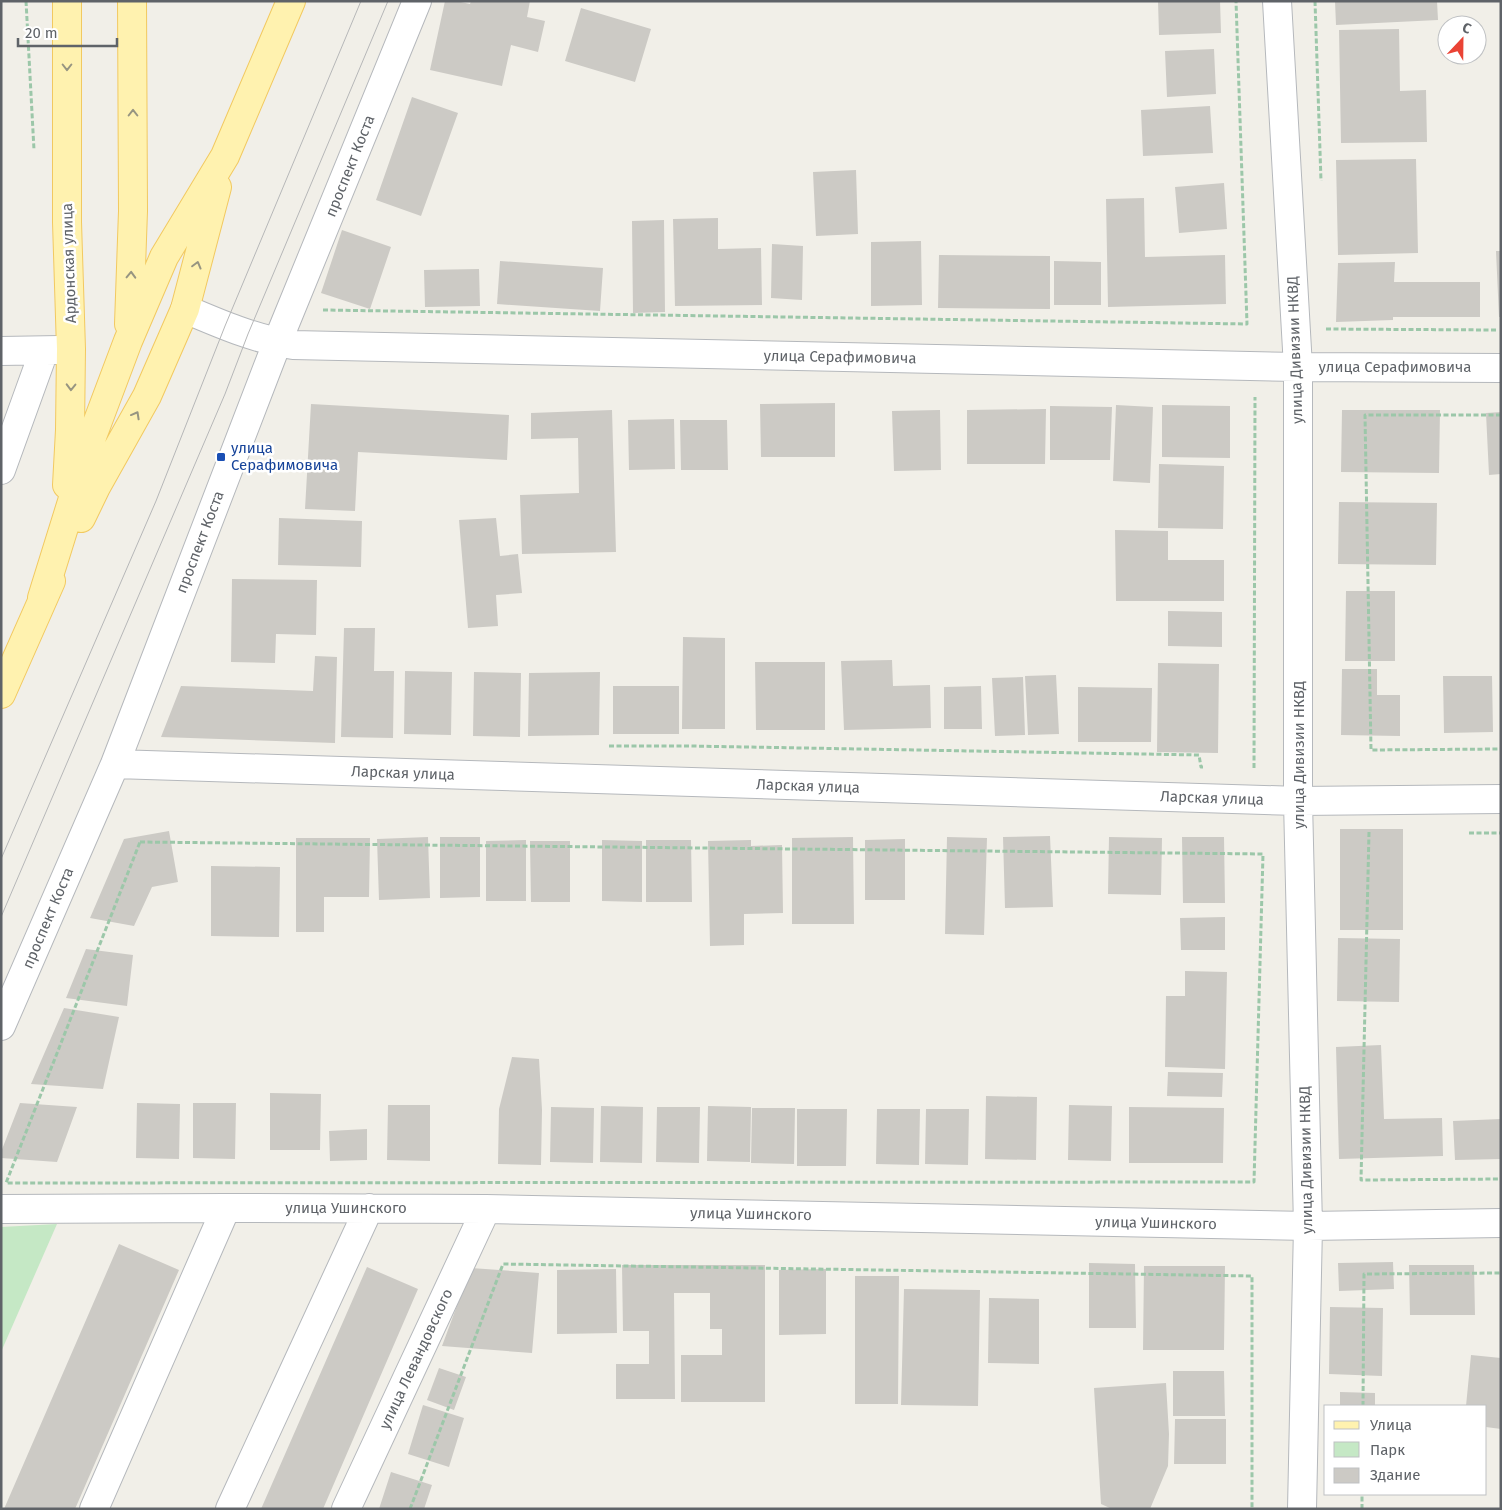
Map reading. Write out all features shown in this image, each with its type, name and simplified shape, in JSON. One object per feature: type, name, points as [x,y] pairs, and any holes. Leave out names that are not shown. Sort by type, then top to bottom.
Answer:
[{"type":"main road","name":"Ардонская улица","points":[[65,524],[70,430],[71,349],[67,222],[66,1]]},
{"type":"main road","points":[[96,487],[128,342],[133,211],[132,1]]},
{"type":"main road","points":[[42,598],[94,434],[128,342],[164,257],[225,156],[291,1]]},
{"type":"main road","points":[[1,694],[42,598],[96,487],[147,396],[185,309],[225,156]]},
{"type":"street","name":"проспект Коста","points":[[1,1026],[114,764],[277,343],[417,1]]},
{"type":"street","name":"улица Дивизии НКВД","points":[[1278,1],[1298,367],[1298,801],[1308,1226],[1302,1509]]},
{"type":"street","name":"улица Серафимовича","points":[[185,309],[225,326],[277,343],[293,345],[1298,367],[1501,368]]},
{"type":"street","points":[[1,351],[71,349]]},
{"type":"street","points":[[1,470],[44,351]]},
{"type":"street","name":"Ларская улица","points":[[114,764],[1298,801],[1501,799]]},
{"type":"street","points":[[94,1509],[226,1208]]},
{"type":"street","points":[[230,1509],[369,1208]]},
{"type":"street","name":"улица Ушинского","points":[[1,1209],[486,1209],[1308,1226],[1501,1223]]},
{"type":"street","name":"улица Левандовского","points":[[346,1509],[486,1209]]},
{"type":"path","points":[[26,1],[34,159]]},
{"type":"path","points":[[315,310],[1247,324],[1236,1]]},
{"type":"path","points":[[1315,1],[1321,190]]},
{"type":"path","points":[[1326,329],[1497,330]]},
{"type":"path","points":[[1245,768],[1254,768],[1255,396]]},
{"type":"path","points":[[1501,415],[1365,415],[1371,750],[1501,749]]},
{"type":"path","points":[[602,746],[1198,754],[1201,767],[1210,767]]},
{"type":"path","points":[[1378,831],[1369,831],[1361,1180],[1501,1179]]},
{"type":"path","points":[[1463,833],[1501,833]]},
{"type":"path","points":[[140,842],[1263,854],[1254,1182],[6,1184],[140,842]]},
{"type":"path","points":[[410,1509],[503,1264],[1252,1276],[1252,1509]]},
{"type":"path","points":[[1363,1405],[1364,1274],[1501,1273]]},
{"type":"path","points":[[1362,1495],[1362,1509]]},
{"type":"green space","points":[[57,1224],[1,1352],[1,1227]]},
{"type":"building","points":[[445,1],[470,4],[471,1],[530,1],[527,17],[545,21],[538,52],[511,45],[502,86],[430,70]]},
{"type":"building","points":[[1158,1],[1220,1],[1221,33],[1159,35]]},
{"type":"building","points":[[1335,1],[1437,1],[1437,20],[1336,25]]},
{"type":"building","points":[[581,8],[651,29],[635,82],[565,61]]},
{"type":"building","points":[[1399,29],[1400,91],[1426,90],[1427,142],[1341,143],[1339,30]]},
{"type":"building","points":[[1214,49],[1216,94],[1167,97],[1165,51]]},
{"type":"building","points":[[412,97],[458,113],[421,216],[376,200]]},
{"type":"building","points":[[1210,106],[1213,153],[1143,156],[1141,110]]},
{"type":"building","points":[[1416,159],[1418,253],[1338,255],[1336,160]]},
{"type":"building","points":[[856,170],[858,234],[816,236],[813,172]]},
{"type":"building","points":[[1224,183],[1227,229],[1179,233],[1175,187]]},
{"type":"building","points":[[1144,198],[1145,257],[1225,255],[1226,304],[1108,307],[1106,199]]},
{"type":"building","points":[[718,218],[718,249],[761,248],[762,305],[675,306],[673,219]]},
{"type":"building","points":[[664,220],[665,312],[633,313],[632,221]]},
{"type":"building","points":[[342,230],[391,247],[370,309],[321,293]]},
{"type":"building","points":[[921,241],[922,305],[871,306],[871,242]]},
{"type":"building","points":[[772,244],[803,246],[802,300],[771,298]]},
{"type":"building","points":[[1496,251],[1501,251],[1501,317],[1499,317]]},
{"type":"building","points":[[939,255],[1050,256],[1050,309],[938,308]]},
{"type":"building","points":[[500,261],[603,268],[600,311],[497,304]]},
{"type":"building","points":[[1054,261],[1101,262],[1101,305],[1054,305]]},
{"type":"building","points":[[1395,262],[1394,282],[1480,282],[1480,317],[1393,317],[1393,320],[1336,322],[1338,263]]},
{"type":"building","points":[[479,269],[480,306],[425,307],[424,270]]},
{"type":"building","points":[[835,403],[835,457],[761,457],[760,404]]},
{"type":"building","points":[[311,404],[509,415],[507,460],[358,452],[355,511],[305,509]]},
{"type":"building","points":[[1116,405],[1153,407],[1150,483],[1113,481]]},
{"type":"building","points":[[1162,405],[1230,406],[1230,458],[1162,457]]},
{"type":"building","points":[[1050,406],[1112,407],[1110,460],[1050,460]]},
{"type":"building","points":[[1046,409],[1045,464],[967,464],[967,410]]},
{"type":"building","points":[[612,410],[616,552],[522,554],[520,495],[579,493],[578,438],[531,439],[531,413]]},
{"type":"building","points":[[940,410],[941,470],[894,471],[892,411]]},
{"type":"building","points":[[1342,410],[1440,410],[1439,473],[1341,472]]},
{"type":"building","points":[[1501,412],[1501,474],[1489,475],[1486,413]]},
{"type":"building","points":[[674,419],[675,469],[629,470],[628,420]]},
{"type":"building","points":[[680,420],[727,420],[728,470],[681,470]]},
{"type":"building","points":[[1159,464],[1224,466],[1223,529],[1158,528]]},
{"type":"building","points":[[1339,502],[1437,503],[1436,565],[1338,564]]},
{"type":"building","points":[[279,518],[362,521],[361,567],[278,565]]},
{"type":"building","points":[[496,518],[500,556],[518,554],[522,593],[496,595],[498,626],[468,628],[459,520]]},
{"type":"building","points":[[1115,530],[1168,531],[1168,560],[1224,560],[1224,601],[1116,601]]},
{"type":"building","points":[[232,579],[317,580],[316,635],[276,634],[275,663],[231,662]]},
{"type":"building","points":[[1346,591],[1395,591],[1395,661],[1345,661]]},
{"type":"building","points":[[1168,611],[1222,612],[1222,647],[1168,646]]},
{"type":"building","points":[[344,628],[375,628],[374,671],[394,671],[393,738],[341,737]]},
{"type":"building","points":[[683,637],[725,638],[725,729],[682,729]]},
{"type":"building","points":[[315,656],[337,657],[335,743],[161,737],[181,686],[313,691]]},
{"type":"building","points":[[892,660],[893,686],[930,685],[931,728],[844,730],[841,661]]},
{"type":"building","points":[[755,662],[825,662],[825,730],[756,730]]},
{"type":"building","points":[[1158,663],[1219,664],[1218,753],[1157,752]]},
{"type":"building","points":[[1342,669],[1377,669],[1377,695],[1400,695],[1400,736],[1341,735]]},
{"type":"building","points":[[405,671],[452,672],[451,735],[404,734]]},
{"type":"building","points":[[474,672],[521,673],[520,737],[473,736]]},
{"type":"building","points":[[600,672],[599,735],[528,736],[529,673]]},
{"type":"building","points":[[1056,675],[1059,734],[1028,735],[1025,676]]},
{"type":"building","points":[[1443,676],[1492,676],[1493,732],[1444,733]]},
{"type":"building","points":[[1023,677],[1025,735],[995,736],[992,678]]},
{"type":"building","points":[[613,686],[679,686],[679,734],[613,734]]},
{"type":"building","points":[[981,686],[982,729],[944,729],[944,687]]},
{"type":"building","points":[[1078,687],[1152,688],[1151,742],[1078,742]]},
{"type":"building","points":[[1340,829],[1403,829],[1403,930],[1340,930]]},
{"type":"building","points":[[169,831],[178,882],[152,887],[134,926],[90,918],[124,839]]},
{"type":"building","points":[[1050,836],[1053,907],[1005,908],[1003,837]]},
{"type":"building","points":[[428,837],[430,898],[379,900],[377,839]]},
{"type":"building","points":[[440,837],[480,837],[480,897],[440,898]]},
{"type":"building","points":[[853,837],[854,924],[792,924],[792,838]]},
{"type":"building","points":[[947,837],[987,838],[984,935],[945,934]]},
{"type":"building","points":[[1109,837],[1162,838],[1161,895],[1108,894]]},
{"type":"building","points":[[1182,837],[1224,837],[1225,903],[1183,903]]},
{"type":"building","points":[[296,838],[370,838],[369,897],[324,897],[324,932],[296,932]]},
{"type":"building","points":[[905,839],[905,900],[865,900],[865,840]]},
{"type":"building","points":[[526,840],[526,901],[486,901],[486,841]]},
{"type":"building","points":[[602,840],[642,841],[642,902],[602,901]]},
{"type":"building","points":[[646,840],[691,840],[692,902],[646,902]]},
{"type":"building","points":[[751,840],[751,846],[782,845],[783,913],[744,914],[744,945],[710,946],[708,841]]},
{"type":"building","points":[[530,841],[570,841],[570,902],[531,902]]},
{"type":"building","points":[[211,866],[280,867],[279,937],[211,936]]},
{"type":"building","points":[[1225,917],[1225,950],[1181,950],[1180,918]]},
{"type":"building","points":[[1338,938],[1400,939],[1399,1002],[1337,1001]]},
{"type":"building","points":[[86,949],[133,955],[127,1006],[66,998]]},
{"type":"building","points":[[1185,971],[1227,972],[1225,1069],[1165,1067],[1166,996],[1185,996]]},
{"type":"building","points":[[64,1008],[119,1017],[103,1089],[31,1084]]},
{"type":"building","points":[[1381,1045],[1384,1119],[1442,1118],[1443,1156],[1339,1159],[1336,1047]]},
{"type":"building","points":[[512,1057],[539,1059],[542,1110],[541,1165],[498,1164],[499,1109]]},
{"type":"building","points":[[1168,1072],[1223,1073],[1222,1097],[1167,1096]]},
{"type":"building","points":[[270,1093],[321,1094],[320,1150],[270,1150]]},
{"type":"building","points":[[986,1096],[1037,1097],[1036,1160],[985,1159]]},
{"type":"building","points":[[20,1103],[77,1107],[57,1162],[1,1158],[1,1152]]},
{"type":"building","points":[[137,1103],[180,1104],[179,1159],[136,1158]]},
{"type":"building","points":[[193,1103],[236,1103],[235,1159],[193,1158]]},
{"type":"building","points":[[388,1105],[430,1105],[430,1161],[387,1160]]},
{"type":"building","points":[[1069,1105],[1112,1106],[1111,1161],[1068,1160]]},
{"type":"building","points":[[601,1106],[643,1107],[642,1163],[600,1162]]},
{"type":"building","points":[[708,1106],[751,1107],[750,1162],[707,1161]]},
{"type":"building","points":[[551,1107],[594,1108],[593,1163],[550,1162]]},
{"type":"building","points":[[657,1107],[700,1107],[699,1163],[656,1162]]},
{"type":"building","points":[[1129,1107],[1224,1108],[1223,1163],[1129,1163]]},
{"type":"building","points":[[752,1108],[795,1108],[794,1164],[751,1163]]},
{"type":"building","points":[[797,1109],[847,1109],[846,1166],[797,1166]]},
{"type":"building","points":[[877,1109],[920,1109],[919,1165],[876,1164]]},
{"type":"building","points":[[926,1109],[969,1109],[968,1165],[925,1164]]},
{"type":"building","points":[[1501,1119],[1501,1159],[1455,1160],[1453,1121]]},
{"type":"building","points":[[367,1129],[367,1160],[330,1161],[329,1131]]},
{"type":"building","points":[[119,1244],[179,1270],[75,1509],[4,1509]]},
{"type":"building","points":[[1393,1262],[1394,1289],[1339,1291],[1338,1263]]},
{"type":"building","points":[[1089,1263],[1135,1264],[1136,1328],[1089,1328]]},
{"type":"building","points":[[622,1265],[765,1265],[765,1402],[681,1402],[681,1355],[722,1355],[722,1329],[710,1329],[710,1293],[674,1293],[675,1399],[616,1399],[616,1364],[649,1364],[649,1331],[623,1331]]},
{"type":"building","points":[[1409,1265],[1474,1265],[1475,1315],[1410,1315]]},
{"type":"building","points":[[1144,1266],[1225,1266],[1224,1350],[1143,1350]]},
{"type":"building","points":[[367,1267],[418,1289],[323,1509],[261,1509]]},
{"type":"building","points":[[471,1268],[539,1273],[532,1353],[442,1346]]},
{"type":"building","points":[[616,1269],[617,1333],[557,1334],[557,1270]]},
{"type":"building","points":[[826,1269],[826,1334],[779,1335],[779,1270]]},
{"type":"building","points":[[855,1276],[899,1276],[898,1404],[855,1404]]},
{"type":"building","points":[[904,1289],[980,1290],[978,1406],[901,1405]]},
{"type":"building","points":[[989,1298],[1039,1299],[1039,1364],[988,1363]]},
{"type":"building","points":[[1330,1307],[1383,1308],[1382,1376],[1329,1374]]},
{"type":"building","points":[[1471,1355],[1501,1358],[1501,1429],[1487,1427],[1487,1405],[1466,1405]]},
{"type":"building","points":[[439,1368],[466,1377],[454,1410],[427,1400]]},
{"type":"building","points":[[1173,1371],[1224,1371],[1225,1416],[1173,1416]]},
{"type":"building","points":[[1166,1383],[1169,1434],[1168,1466],[1150,1509],[1112,1509],[1101,1504],[1094,1388]]},
{"type":"building","points":[[1340,1392],[1375,1393],[1375,1405],[1340,1405]]},
{"type":"building","points":[[423,1405],[464,1418],[449,1467],[408,1454]]},
{"type":"building","points":[[1175,1419],[1226,1419],[1226,1464],[1174,1464]]},
{"type":"building","points":[[391,1472],[432,1485],[424,1509],[379,1509]]},
{"type":"tram line","points":[[1,859],[156,501],[225,326],[361,1]]},
{"type":"tram line","points":[[1,917],[225,394],[248,334],[388,1]]},
{"type":"place","name":"улица Серафимовича","points":[[221,457]]}]
